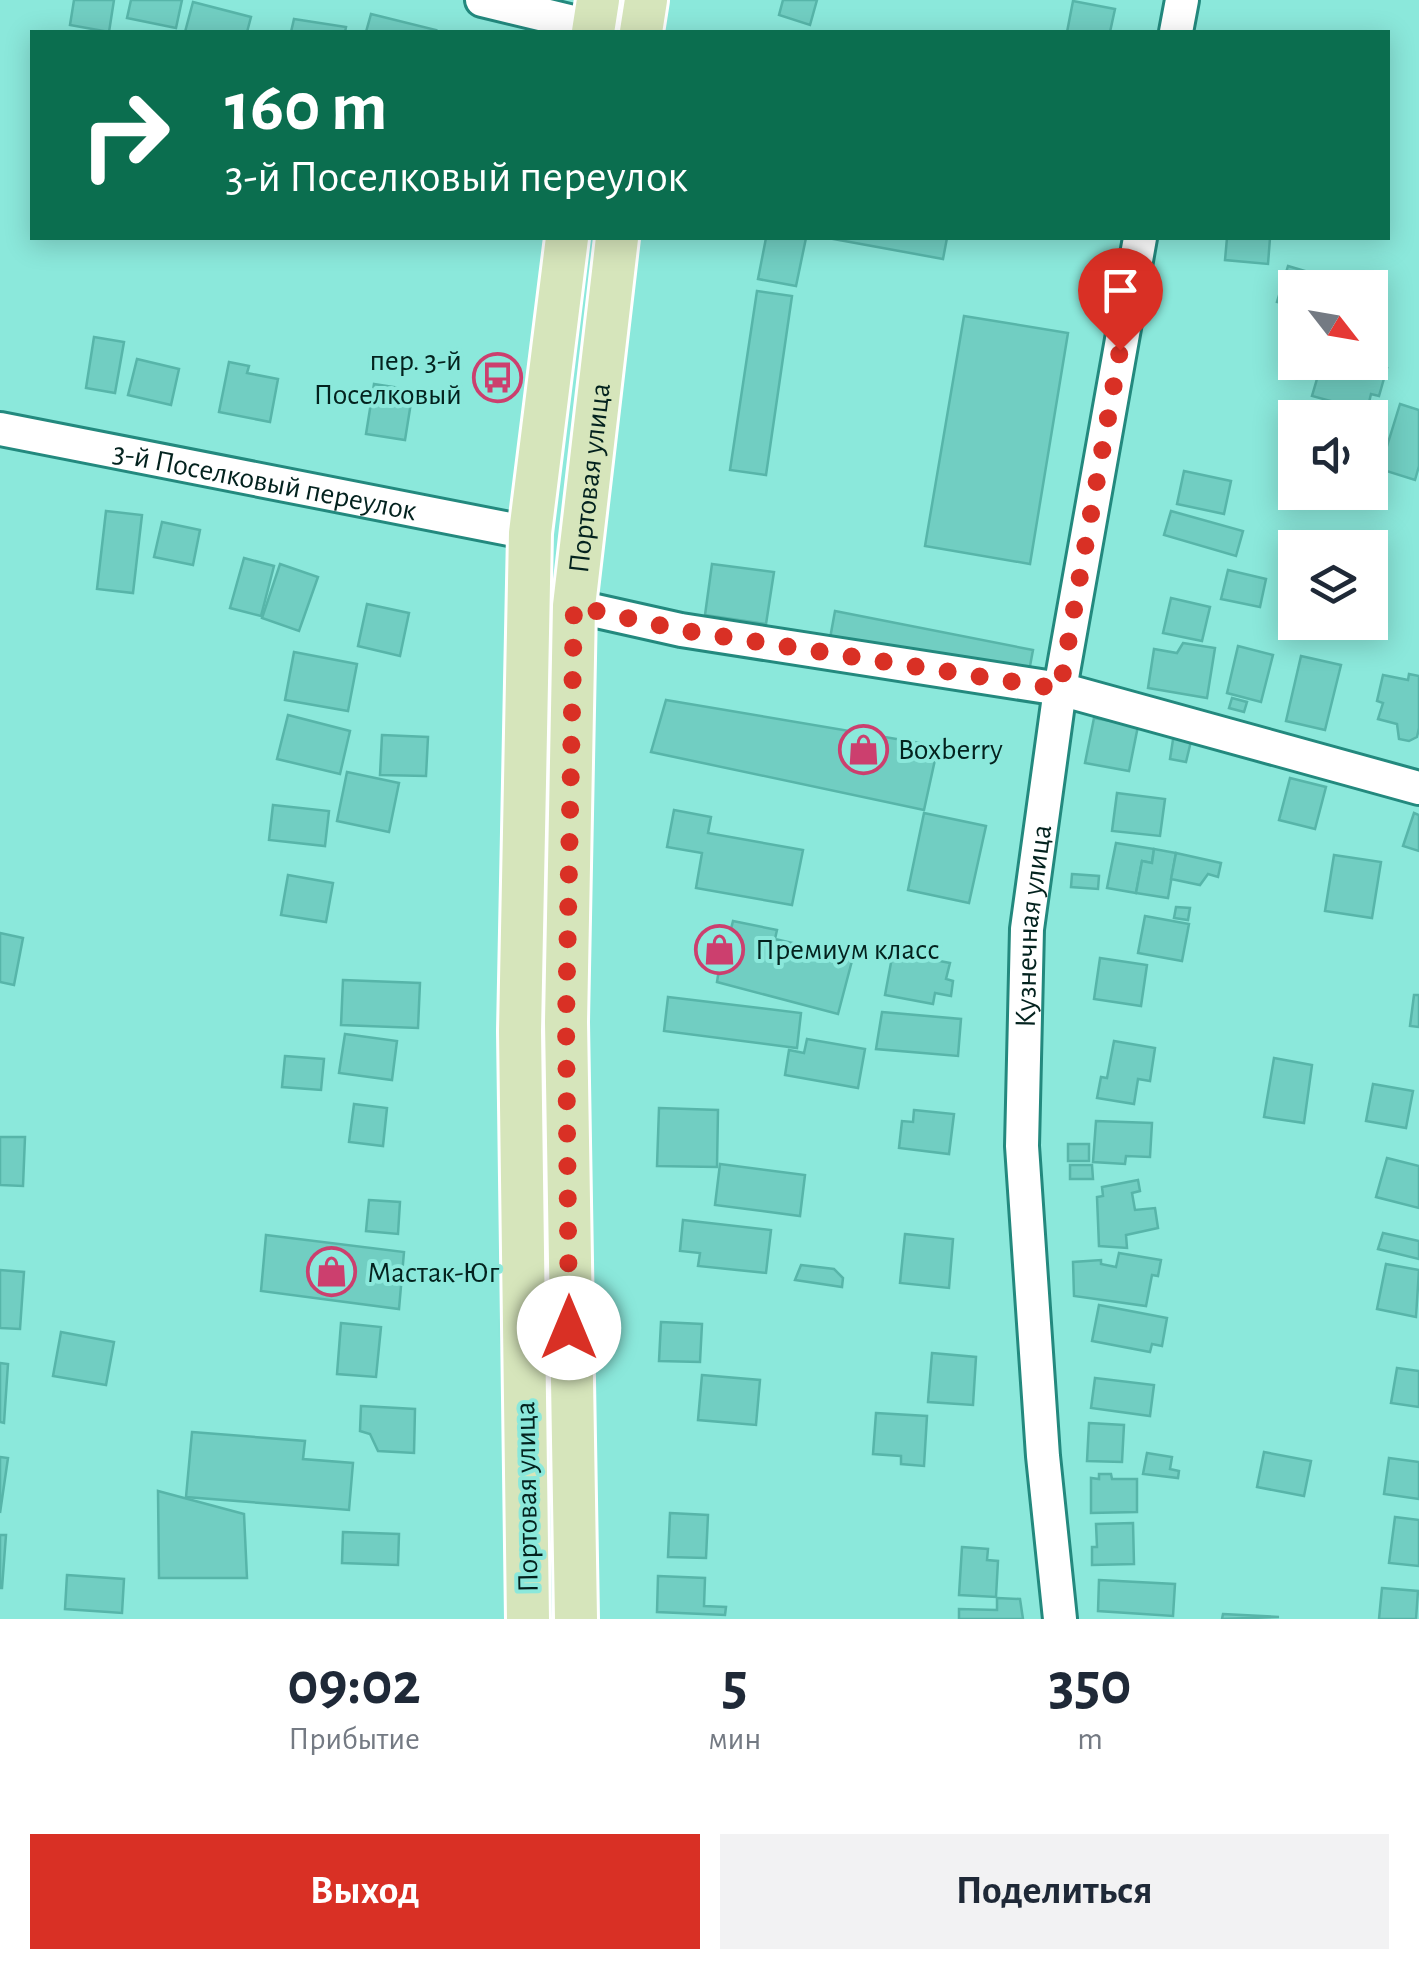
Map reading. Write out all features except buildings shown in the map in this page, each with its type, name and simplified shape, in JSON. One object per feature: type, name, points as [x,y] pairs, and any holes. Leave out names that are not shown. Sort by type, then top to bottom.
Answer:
[{"type":"main road","points":[[641,30],[646,0]]},
{"type":"main road","name":"Портовая улица","points":[[528,1619],[520,1032],[530,533],[567,240]]},
{"type":"main road","name":"Портовая улица","points":[[576,1619],[566,1041],[574,606],[617,240]]},
{"type":"street","points":[[482,0],[595,20]]},
{"type":"street","points":[[1176,30],[1182,0]]},
{"type":"street","name":"Кузнечная улица","points":[[1060,1619],[1043,1456],[1022,1146],[1027,929],[1060,689],[1140,240]]},
{"type":"street","name":"3-й Поселковый переулок","points":[[0,430],[530,533]]},
{"type":"street","points":[[574,606],[681,630],[1060,689],[1419,788]]},
{"type":"place","name":"пер. 3-й Поселковый","points":[[497,377]]},
{"type":"place","name":"Boxberry","points":[[863,749]]},
{"type":"place","name":"Премиум класс","points":[[720,949]]},
{"type":"place","name":"Мастак-Юг","points":[[332,1272]]},
{"type":"route","points":[[569,1328],[566,1022],[574,606],[681,630],[1060,689],[1120,350]]}]
